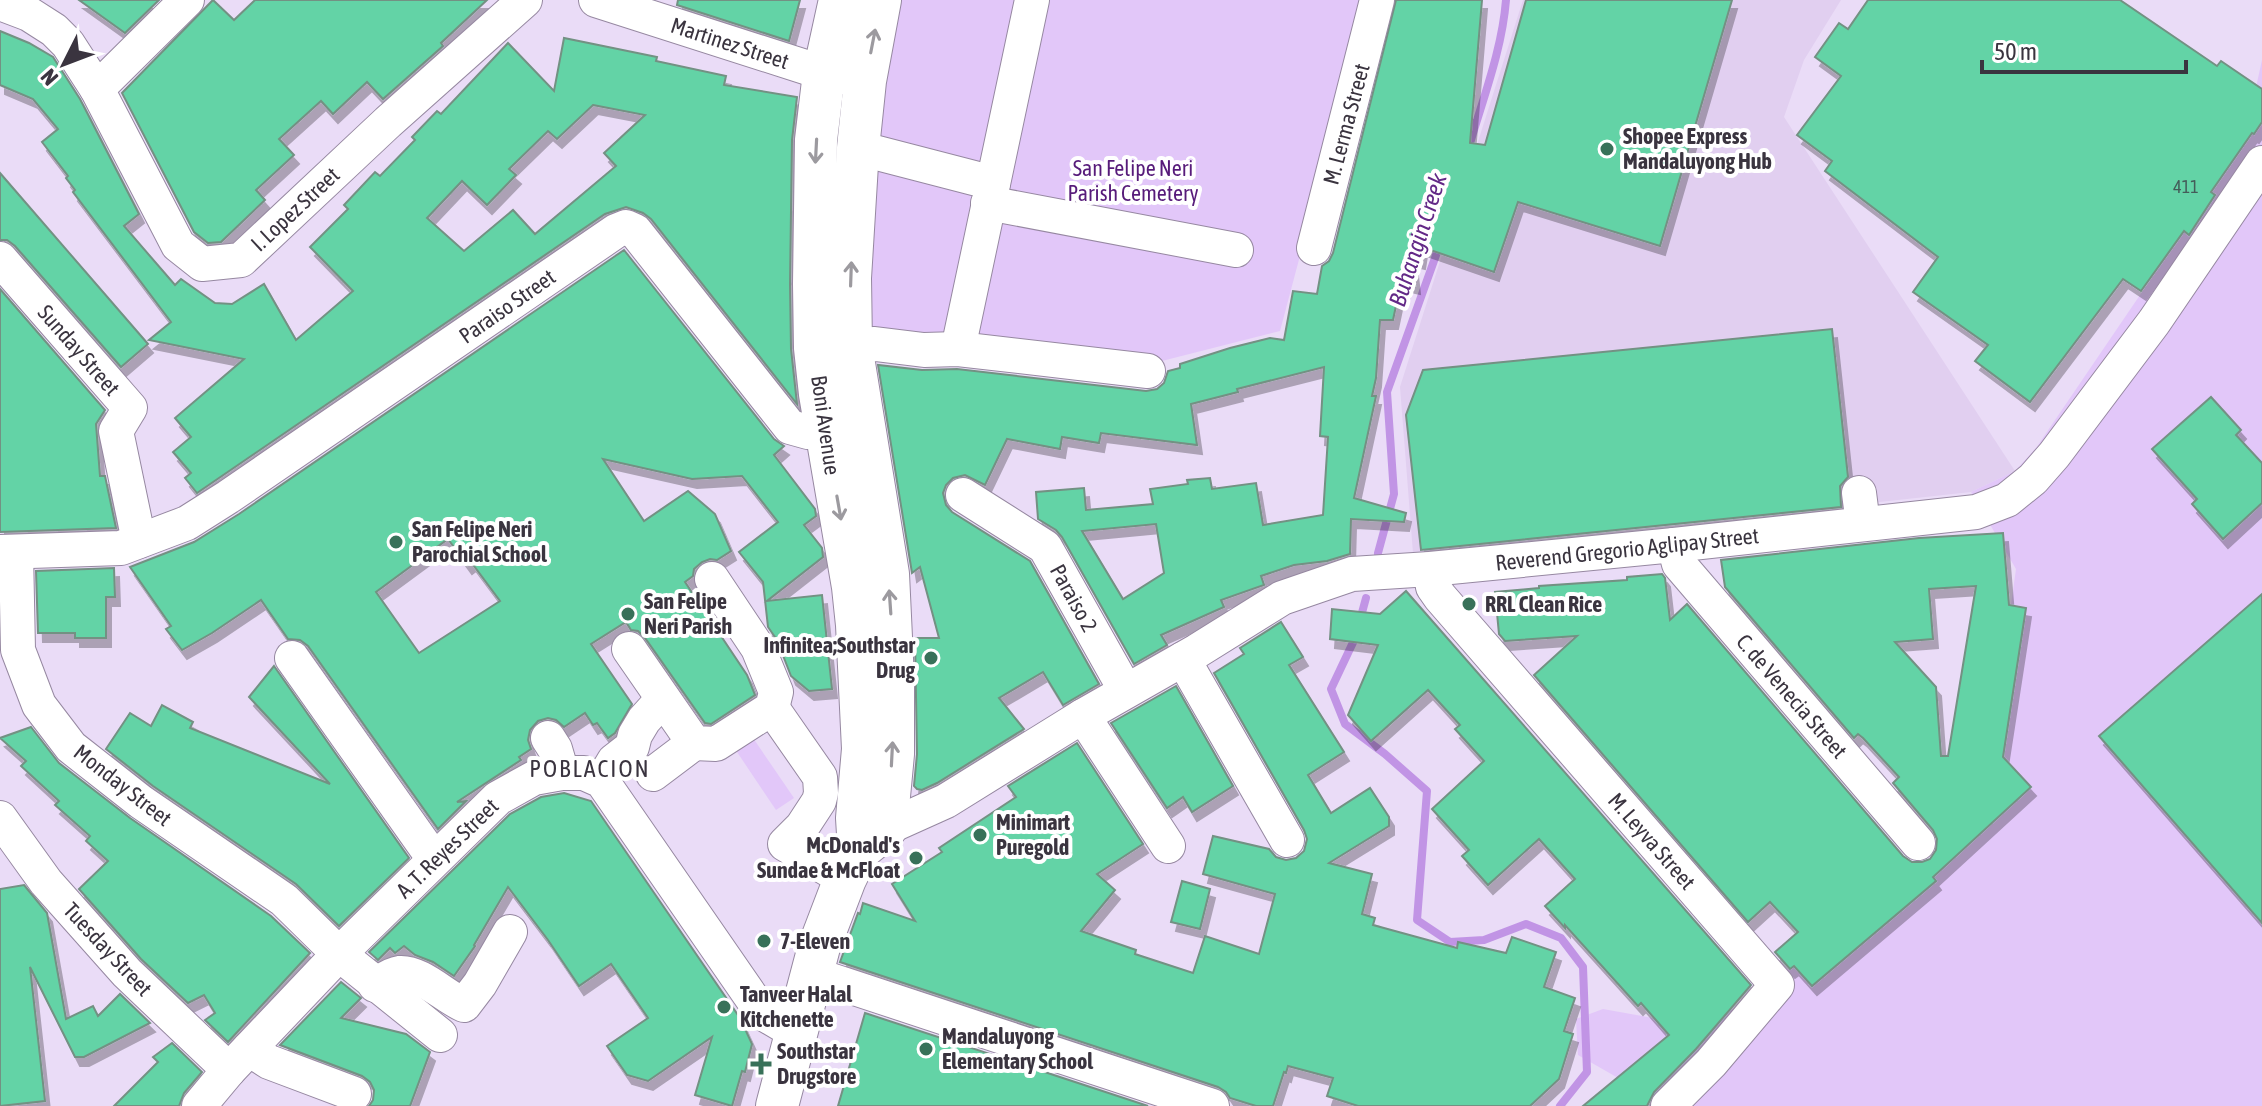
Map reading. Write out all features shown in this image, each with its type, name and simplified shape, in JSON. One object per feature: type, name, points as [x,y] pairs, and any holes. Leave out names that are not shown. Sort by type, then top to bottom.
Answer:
[{"type":"main road","name":"Boni Avenue","points":[[840,0],[824,73],[816,140],[815,348],[825,431],[856,612],[863,749],[862,844]]},
{"type":"main road","name":"Boni Avenue","points":[[862,844],[893,754],[888,574],[851,345],[850,278],[858,148],[865,81],[880,0]]},
{"type":"main road","points":[[777,1106],[819,947],[862,844]]},
{"type":"street","points":[[97,89],[187,0]]},
{"type":"street","name":"I. Lopez Street","points":[[21,6],[68,44],[97,89],[178,245],[202,264],[241,260],[388,122],[525,0]]},
{"type":"street","name":"Martinez Street","points":[[596,0],[824,73],[865,81]]},
{"type":"street","points":[[958,349],[1032,0]]},
{"type":"street","name":"M. Lerma Street","points":[[1314,248],[1377,0]]},
{"type":"street","points":[[858,148],[990,193],[1236,250]]},
{"type":"street","name":"Reverend Gregorio Aglipay Street","points":[[862,844],[946,801],[1282,598],[1352,574],[1674,545],[1861,508],[1976,512],[2007,500],[2033,479],[2054,455],[2158,315],[2262,163]]},
{"type":"street","name":"Paraiso Street","points":[[139,541],[187,523],[218,504],[626,227],[635,231],[790,427],[799,431],[825,431]]},
{"type":"street","name":"Sunday Street","points":[[0,259],[130,408],[116,431],[139,541]]},
{"type":"street","points":[[851,345],[958,349],[1148,371]]},
{"type":"street","name":"Paraiso 2","points":[[963,495],[1045,547],[1126,691]]},
{"type":"street","points":[[8,552],[121,548],[139,541]]},
{"type":"street","name":"C. de Venecia Street","points":[[1674,545],[1679,564],[1918,843]]},
{"type":"street","name":"Monday Street","points":[[8,552],[18,650],[39,705],[71,747],[141,802],[284,900],[339,954],[440,1035]]},
{"type":"street","name":"M. Leyva Street","points":[[1430,569],[1433,587],[1440,597],[1777,985],[1711,1063],[1668,1106]]},
{"type":"street","points":[[653,774],[694,743],[716,744],[772,708],[776,692],[758,648],[712,579]]},
{"type":"street","points":[[629,649],[694,743]]},
{"type":"street","points":[[292,658],[434,859]]},
{"type":"street","points":[[1183,659],[1287,840]]},
{"type":"street","points":[[663,699],[644,720],[632,747],[614,761],[602,781],[754,1001],[766,1015],[795,1032]]},
{"type":"street","points":[[772,708],[820,777],[819,801],[802,827],[785,844],[862,844]]},
{"type":"street","points":[[1083,716],[1168,846]]},
{"type":"street","points":[[548,738],[555,749],[562,773]]},
{"type":"street","name":"A. T. Reyes Street","points":[[199,1106],[339,954],[498,798],[534,778],[562,773],[584,773],[602,781]]},
{"type":"street","name":"Tuesday Street","points":[[0,818],[46,882],[127,973],[239,1060],[269,1062],[354,1094]]},
{"type":"street","points":[[375,985],[401,973],[421,979],[464,1005],[510,932]]},
{"type":"street","points":[[812,974],[1212,1106]]},
{"type":"shaded area","points":[[1523,0],[1841,0],[1804,60],[1784,117],[2015,471],[1971,492],[1413,553],[1400,387]]},
{"type":"green space","name":"San Felipe Neri Parish Cemetery","points":[[895,0],[1368,0],[1280,331],[1150,364],[872,356],[868,206]]},
{"type":"green space","points":[[2262,60],[2262,1106],[1667,1106],[1578,1055],[1576,1019],[1603,1009],[1692,1025],[1736,1008],[1933,862],[2011,794],[1995,720],[2016,569],[1971,492],[2015,471],[2036,448],[2244,142]]},
{"type":"green space","points":[[753,738],[794,798],[776,810],[735,749]]},
{"type":"building","points":[[79,0],[159,0],[125,33]]},
{"type":"building","points":[[213,0],[234,20],[255,0],[487,0],[441,43],[443,46],[383,99],[367,82],[333,114],[321,101],[279,139],[294,155],[256,190],[265,200],[221,242],[208,243],[194,232],[122,93]]},
{"type":"building","points":[[678,0],[800,0],[789,41],[677,5]]},
{"type":"building","points":[[1396,0],[1482,0],[1470,143],[1485,145],[1526,0],[1732,0],[1660,246],[1518,202],[1494,272],[1422,247],[1420,260],[1412,258],[1415,285],[1401,282],[1393,320],[1380,320],[1372,396],[1376,396],[1354,498],[1406,513],[1404,522],[1351,519],[1350,554],[1327,561],[1294,565],[1261,576],[1264,585],[1221,600],[1224,607],[1161,635],[1167,645],[1134,664],[1062,537],[1038,519],[1036,492],[1084,488],[1086,510],[1153,504],[1150,489],[1210,478],[1212,489],[1256,483],[1263,525],[1323,515],[1328,437],[1320,436],[1324,367],[1191,404],[1197,445],[1101,433],[1099,443],[1062,437],[1060,449],[1007,439],[985,485],[965,475],[953,478],[943,493],[946,505],[952,512],[1030,561],[1099,684],[1063,705],[1043,672],[999,698],[1024,729],[937,783],[917,789],[914,786],[917,754],[915,638],[939,638],[920,567],[912,573],[878,365],[922,370],[957,369],[1146,391],[1157,389],[1164,383],[1168,371],[1180,368],[1180,364],[1270,338],[1284,340],[1293,291],[1317,294],[1322,266],[1333,253]],"holes":[[[1156,524],[1164,573],[1123,599],[1082,531]]]},
{"type":"building","points":[[1868,0],[2120,0],[2217,66],[2221,61],[2262,89],[2262,122],[2211,192],[2215,195],[2189,235],[2184,231],[2141,291],[2123,279],[2030,402],[1975,361],[1988,345],[1913,292],[1938,257],[1825,171],[1832,161],[1797,135],[1841,76],[1815,57],[1839,23],[1848,29]]},
{"type":"building","points":[[0,31],[53,57],[80,99],[139,214],[124,226],[175,285],[181,279],[215,303],[232,304],[264,284],[296,340],[353,291],[310,247],[348,209],[344,205],[375,172],[380,176],[415,140],[412,137],[437,111],[441,114],[508,43],[554,91],[564,38],[657,57],[656,61],[726,76],[724,85],[797,97],[792,140],[790,284],[791,349],[797,404],[651,219],[626,207],[605,214],[197,493],[185,478],[191,473],[173,452],[191,437],[175,418],[244,359],[149,340],[171,322],[73,192],[75,190],[66,178],[68,176],[42,142],[58,129],[33,99],[0,85]],"holes":[[[593,105],[645,115],[604,153],[616,166],[535,234],[513,210],[464,251],[427,218],[462,181],[487,205],[516,175],[509,169],[548,131],[557,139]]]},
{"type":"building","points":[[0,173],[148,344],[121,367],[15,246],[7,240],[0,240]]},
{"type":"building","points":[[624,250],[774,439],[784,446],[774,455],[815,509],[816,516],[804,525],[822,548],[823,557],[767,601],[822,595],[832,689],[809,691],[791,676],[777,640],[768,627],[763,582],[739,552],[778,522],[742,476],[692,479],[603,459],[644,521],[688,491],[715,514],[731,551],[717,560],[702,562],[685,582],[747,675],[755,695],[711,724],[705,723],[645,638],[638,631],[631,630],[626,622],[591,644],[632,704],[615,733],[608,738],[585,713],[564,727],[548,718],[538,721],[530,730],[528,740],[531,749],[519,757],[521,760],[457,802],[466,801],[438,829],[308,646],[300,640],[288,639],[261,600],[182,650],[166,629],[171,626],[130,567],[194,542]],"holes":[[[448,539],[467,565],[471,562],[500,601],[419,653],[376,592]]]},
{"type":"building","points":[[0,289],[105,410],[96,424],[100,476],[105,476],[116,528],[0,532]]},
{"type":"building","points":[[1832,329],[1848,477],[1840,486],[1841,507],[1421,550],[1406,415],[1423,370]]},
{"type":"building","points":[[2211,397],[2241,430],[2236,435],[2262,463],[2262,503],[2223,539],[2192,504],[2197,499],[2152,449]]},
{"type":"building","points":[[2003,533],[2009,605],[2026,608],[2003,757],[2031,787],[1933,877],[1936,881],[1812,986],[1794,966],[1790,969],[1775,952],[1798,932],[1770,902],[1748,922],[1534,675],[1577,636],[1505,641],[1499,634],[1495,592],[1662,574],[1670,620],[1687,604],[1903,856],[1912,862],[1922,862],[1930,859],[1936,850],[1937,839],[1933,830],[1893,783],[1899,777],[1863,738],[1858,734],[1854,738],[1725,587],[1721,560],[1919,538]],"holes":[[[1976,586],[1948,756],[1941,756],[1936,687],[1895,642],[1933,639],[1929,589]]]},
{"type":"building","points":[[114,568],[115,597],[106,597],[106,638],[75,638],[75,633],[38,633],[36,571]]},
{"type":"building","points":[[1406,591],[1751,985],[1654,1092],[1647,1106],[1583,1106],[1669,1035],[1545,906],[1575,879],[1539,839],[1488,885],[1462,856],[1469,850],[1432,809],[1484,761],[1455,729],[1460,725],[1428,690],[1371,741],[1348,715],[1378,645],[1330,639],[1332,609],[1380,614]]},
{"type":"building","points":[[2262,594],[2262,923],[2099,736]]},
{"type":"building","points":[[1281,622],[1303,657],[1289,665],[1344,752],[1308,775],[1331,813],[1370,788],[1389,817],[1389,826],[1329,863],[1372,874],[1362,914],[1375,918],[1373,925],[1457,948],[1458,942],[1506,953],[1512,937],[1556,952],[1544,987],[1575,998],[1564,1031],[1573,1034],[1559,1079],[1530,1106],[1358,1106],[1327,1096],[1333,1078],[1288,1066],[1273,1106],[1256,1106],[1230,1098],[1218,1087],[840,962],[863,903],[915,921],[892,884],[942,852],[939,848],[1016,797],[1008,786],[1077,743],[1143,844],[1097,874],[1115,890],[1081,931],[1136,950],[1135,954],[1193,973],[1205,936],[1259,954],[1275,894],[1203,874],[1213,836],[1269,849],[1276,857],[1286,860],[1296,858],[1304,851],[1307,839],[1214,673],[1244,654],[1240,648]]},
{"type":"building","points":[[274,666],[409,858],[339,926],[296,884],[153,786],[106,749],[130,713],[151,726],[162,705],[193,722],[190,728],[330,784],[249,697]]},
{"type":"building","points":[[1176,686],[1233,786],[1192,812],[1183,797],[1167,808],[1111,723]]},
{"type":"building","points":[[31,727],[59,763],[130,818],[271,916],[310,953],[228,1042],[205,1020],[215,1013],[204,995],[188,1003],[141,959],[79,889],[108,861],[86,841],[90,836],[55,805],[59,801],[21,766],[26,761],[0,738]]},
{"type":"building","points":[[564,793],[591,801],[740,1018],[752,1044],[732,1106],[695,1095],[712,1037],[648,1081],[627,1075],[607,1046],[648,1018],[611,964],[579,986],[508,887],[454,976],[404,946],[395,953],[390,948],[378,960],[369,952],[510,814],[541,797]]},
{"type":"building","points":[[1182,881],[1210,889],[1200,929],[1171,922]]},
{"type":"building","points":[[24,885],[47,913],[66,1019],[93,1006],[98,1016],[120,994],[150,1023],[84,1057],[75,1057],[30,967],[45,1101],[0,1106],[0,889]]},
{"type":"building","points":[[341,982],[361,998],[341,1018],[406,1034],[430,1052],[410,1106],[369,1106],[374,1090],[362,1076],[280,1045]]},
{"type":"building","name":"Mandaluyong Elementary School","points":[[865,1013],[1148,1106],[838,1106]]},
{"type":"building","points":[[172,1043],[202,1072],[184,1093],[179,1106],[114,1106],[158,1062],[153,1057]]},
{"type":"waterway","name":"Buhangin Creek","points":[[1468,150],[1496,57],[1506,0]]},
{"type":"waterway","name":"Buhangin Creek","points":[[1378,553],[1394,494],[1387,392],[1440,244]]},
{"type":"waterway","name":"Buhangin Creek","points":[[1360,620],[1366,598]]},
{"type":"waterway","name":"Buhangin Creek","points":[[1357,634],[1331,689],[1345,724],[1427,791],[1417,920],[1450,942],[1484,940],[1526,924],[1561,938],[1583,967],[1587,1072],[1560,1106]]},
{"type":"place","name":"Shopee Express Mandaluyong Hub","points":[[1607,149]]},
{"type":"place","name":"San Felipe Neri Parochial School","points":[[396,542]]},
{"type":"place","name":"RRL Clean Rice","points":[[1469,604]]},
{"type":"place","name":"San Felipe Neri Parish","points":[[628,614]]},
{"type":"place","name":"Infinitea;Southstar Drug","points":[[931,658]]},
{"type":"place","name":"Minimart Puregold","points":[[980,835]]},
{"type":"place","name":"McDonald's Sundae & McFloat","points":[[916,858]]},
{"type":"place","name":"7-Eleven","points":[[764,941]]},
{"type":"place","name":"Tanveer Halal Kitchenette","points":[[724,1007]]},
{"type":"place","name":"Mandaluyong Elementary School","points":[[926,1049]]},
{"type":"place","name":"Southstar Drugstore","points":[[761,1064]]},
{"type":"district","name":"POBLACION","points":[[590,769]]}]
